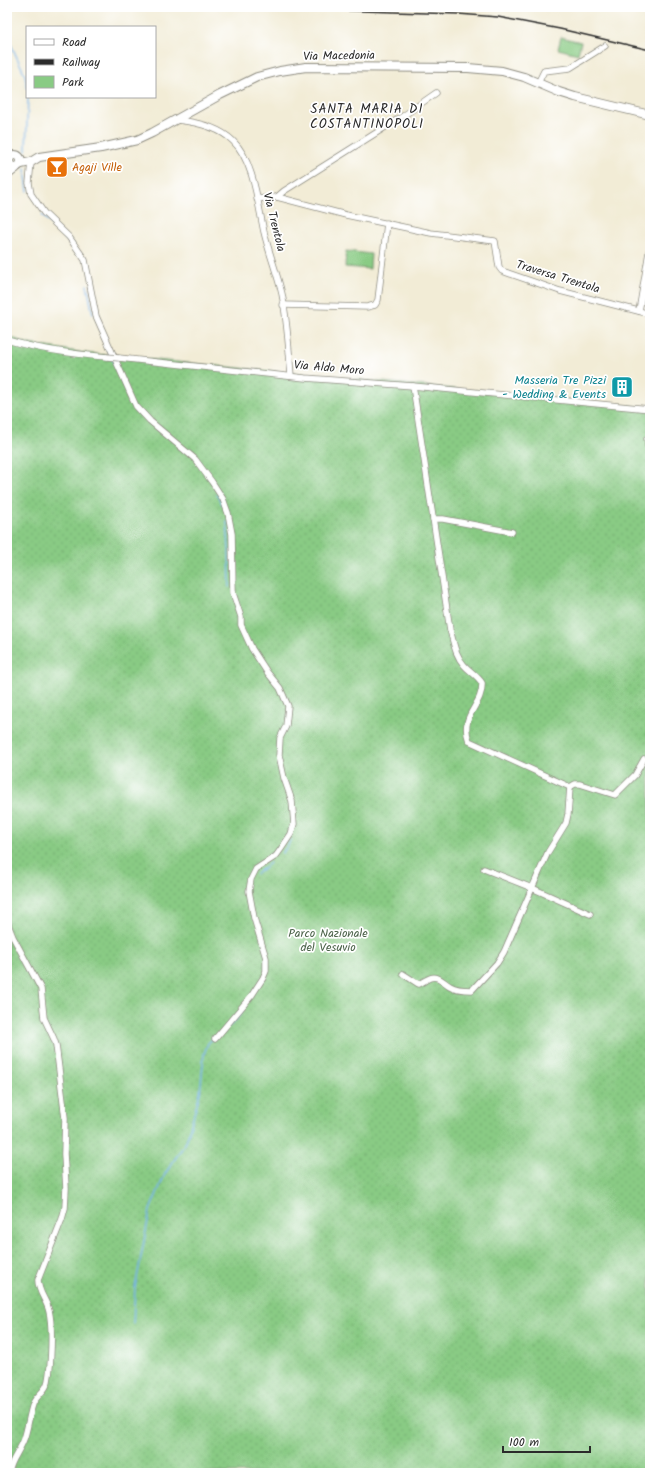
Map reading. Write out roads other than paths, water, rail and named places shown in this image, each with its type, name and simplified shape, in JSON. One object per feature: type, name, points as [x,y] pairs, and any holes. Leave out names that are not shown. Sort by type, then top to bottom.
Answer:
[{"type":"main road","name":"Via Macedonia","points":[[13,161],[32,156],[39,157],[101,148],[137,140],[152,134],[220,95],[257,77],[280,71],[306,67],[468,68],[502,71],[524,76],[559,92],[575,97],[650,115]]},
{"type":"main road","name":"Via Macedonia","points":[[13,161],[31,162],[39,157]]},
{"type":"main road","points":[[7,175],[13,161]]},
{"type":"street","points":[[538,83],[544,70],[570,68],[605,46]]},
{"type":"street","points":[[277,197],[284,191],[397,120],[436,93]]},
{"type":"street","name":"Via Trentola","points":[[175,120],[194,122],[221,132],[233,141],[245,156],[257,199],[267,245],[275,268],[283,305],[291,376]]},
{"type":"street","points":[[31,162],[29,183],[31,194],[44,213],[69,237],[86,260],[96,316],[136,406],[150,421],[195,459],[224,499],[232,534],[233,593],[241,617],[241,625],[252,648],[280,688],[288,706],[286,726],[280,738],[279,755],[284,778],[292,801],[294,824],[291,834],[276,856],[256,869],[251,879],[249,891],[254,918],[266,958],[266,971],[252,995],[215,1039]]},
{"type":"street","name":"Traversa Trentola","points":[[257,199],[277,197],[431,233],[495,241],[499,267],[502,271],[560,291],[650,314]]},
{"type":"street","points":[[283,305],[375,305],[378,300],[388,223]]},
{"type":"street","points":[[639,311],[650,246]]},
{"type":"street","name":"Via Aldo Moro","points":[[7,340],[50,351],[291,376],[413,386],[650,409]]},
{"type":"street","points":[[413,386],[450,630],[456,653],[464,665],[476,674],[482,683],[481,694],[466,726],[469,741],[570,787]]},
{"type":"street","points":[[650,436],[648,439],[650,458]]},
{"type":"street","points":[[433,519],[443,519],[512,532]]},
{"type":"street","points":[[570,787],[575,784],[580,784],[615,795],[635,775],[644,759]]},
{"type":"street","points":[[403,974],[419,984],[430,977],[435,977],[441,979],[450,987],[472,990],[497,963],[504,952],[548,852],[566,823],[569,810],[570,787]]},
{"type":"street","points":[[484,869],[532,888],[590,914]]},
{"type":"street","points":[[7,922],[13,937],[41,989],[44,1018],[56,1045],[66,1127],[64,1154],[65,1208],[38,1280],[38,1286],[48,1307],[50,1317],[51,1352],[48,1383],[33,1403],[24,1440],[11,1463],[9,1473]]},
{"type":"waterway","points":[[7,36],[25,75],[26,82]]},
{"type":"waterway","points":[[26,150],[28,98]]},
{"type":"waterway","points":[[25,168],[28,191]]},
{"type":"waterway","points":[[42,215],[72,245]]},
{"type":"waterway","points":[[87,285],[93,314]]},
{"type":"waterway","points":[[105,344],[110,355]]},
{"type":"waterway","points":[[112,358],[127,391]]},
{"type":"waterway","points":[[217,495],[222,504]]},
{"type":"waterway","points":[[227,521],[230,587]]},
{"type":"waterway","points":[[282,853],[291,839]]},
{"type":"waterway","points":[[256,874],[270,863]]},
{"type":"waterway","points":[[229,1026],[235,1021],[242,1011]]},
{"type":"waterway","points":[[133,1324],[135,1288],[150,1210],[165,1174],[186,1142],[200,1093],[204,1054],[208,1043],[214,1038]]},
{"type":"railway","points":[[236,7],[458,14],[498,17],[560,29],[650,50]]},
{"type":"place","name":"Agaji Ville","points":[[57,167]]},
{"type":"place","name":"Masseria Tre Pizzi - Wedding & Events","points":[[622,387]]},
{"type":"district","name":"SANTA MARIA DI COSTANTINOPOLI","points":[[367,116]]},
{"type":"park label","name":"Parco Nazionale del Vesuvio","points":[[328,940]]}]
